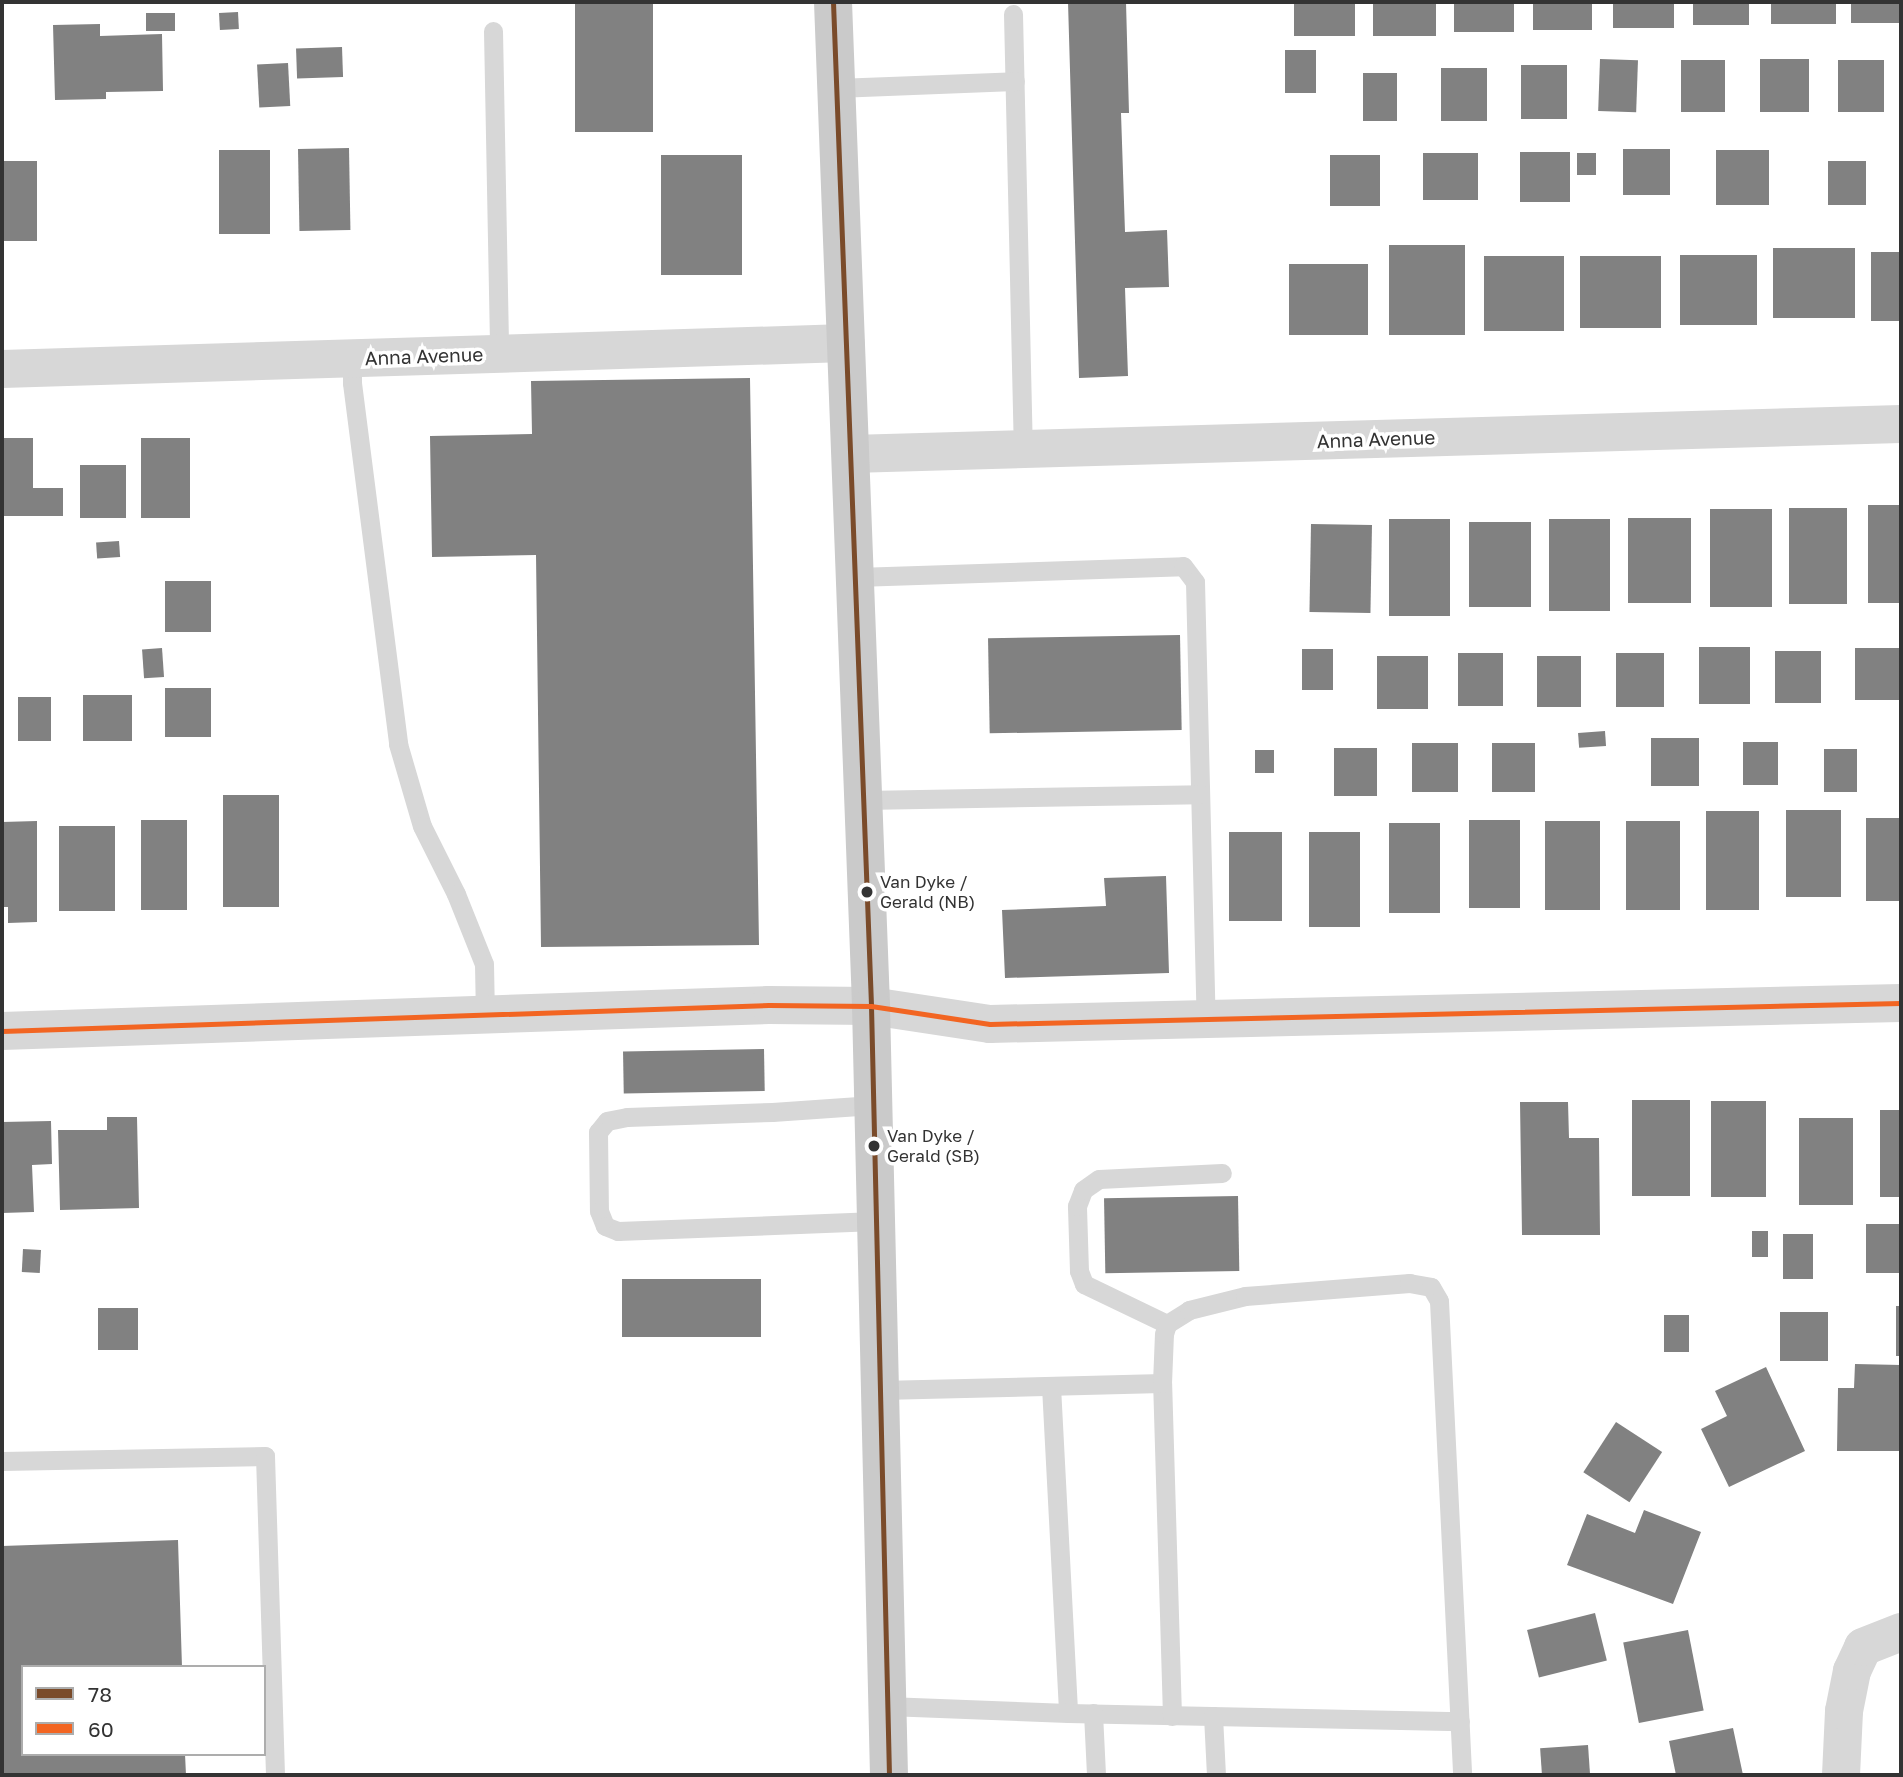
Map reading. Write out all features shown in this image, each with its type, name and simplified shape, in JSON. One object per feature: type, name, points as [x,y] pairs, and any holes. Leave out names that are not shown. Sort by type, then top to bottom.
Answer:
[{"type":"main road","points":[[833,2],[871,1006],[889,1775]]},
{"type":"street","name":"Anna Avenue","points":[[2,369],[846,344]]},
{"type":"street","name":"Anna Avenue","points":[[851,454],[1901,424]]},
{"type":"street","points":[[2,1031],[769,1005],[871,1006],[990,1024],[1901,1003]]},
{"type":"street","points":[[1841,1775],[1844,1711],[1852,1671],[1863,1647],[1901,1632]]},
{"type":"lane","points":[[1013,14],[1023,449]]},
{"type":"lane","points":[[493,31],[499,354]]},
{"type":"lane","points":[[836,88],[1015,81]]},
{"type":"lane","points":[[352,358],[352,383],[398,744],[422,826],[456,894],[484,964],[485,1015]]},
{"type":"lane","points":[[856,577],[1183,566],[1195,582],[1206,1019]]},
{"type":"lane","points":[[864,800],[1200,794]]},
{"type":"lane","points":[[873,1105],[627,1117],[607,1121],[598,1132],[599,1211],[606,1226],[618,1231],[876,1221]]},
{"type":"lane","points":[[1167,1324],[1083,1284],[1079,1271],[1077,1206],[1083,1190],[1099,1179],[1222,1173]]},
{"type":"lane","points":[[1172,1716],[1162,1383],[1164,1334],[1167,1324],[1189,1310],[1245,1296],[1409,1283],[1430,1286],[1439,1301],[1462,1775]]},
{"type":"lane","points":[[880,1390],[1162,1383]]},
{"type":"lane","points":[[1051,1386],[1068,1713]]},
{"type":"lane","points":[[2,1461],[265,1456],[275,1775]]},
{"type":"lane","points":[[887,1706],[1172,1716],[1460,1721]]},
{"type":"lane","points":[[1093,1713],[1096,1775]]},
{"type":"lane","points":[[1213,1716],[1216,1775]]},
{"type":"building","points":[[575,2],[653,2],[653,132],[575,132]]},
{"type":"building","points":[[1068,2],[1126,2],[1129,113],[1121,113],[1125,232],[1167,230],[1169,287],[1125,288],[1128,376],[1079,378]]},
{"type":"building","points":[[1294,2],[1355,2],[1355,36],[1294,36]]},
{"type":"building","points":[[1373,2],[1436,2],[1436,36],[1373,36]]},
{"type":"building","points":[[1454,2],[1514,2],[1514,32],[1454,32]]},
{"type":"building","points":[[1533,2],[1592,2],[1592,30],[1533,30]]},
{"type":"building","points":[[1613,2],[1674,2],[1674,28],[1613,28]]},
{"type":"building","points":[[1693,2],[1749,2],[1749,25],[1693,25]]},
{"type":"building","points":[[1771,2],[1836,2],[1836,24],[1771,24]]},
{"type":"building","points":[[1851,2],[1901,2],[1901,23],[1851,23]]},
{"type":"building","points":[[238,12],[239,29],[220,30],[219,13]]},
{"type":"building","points":[[146,13],[175,13],[175,31],[146,31]]},
{"type":"building","points":[[100,24],[100,36],[162,34],[163,91],[106,92],[106,99],[55,100],[53,25]]},
{"type":"building","points":[[342,47],[343,77],[297,79],[296,49]]},
{"type":"building","points":[[1285,50],[1316,50],[1316,93],[1285,93]]},
{"type":"building","points":[[1600,59],[1638,60],[1636,112],[1598,111]]},
{"type":"building","points":[[1760,59],[1809,59],[1809,112],[1760,112]]},
{"type":"building","points":[[1681,60],[1725,60],[1725,112],[1681,112]]},
{"type":"building","points":[[1838,60],[1884,60],[1884,112],[1838,112]]},
{"type":"building","points":[[288,63],[290,106],[259,108],[257,65]]},
{"type":"building","points":[[1521,65],[1567,65],[1567,119],[1521,119]]},
{"type":"building","points":[[1441,68],[1487,68],[1487,121],[1441,121]]},
{"type":"building","points":[[1363,73],[1397,73],[1397,121],[1363,121]]},
{"type":"building","points":[[349,148],[350,230],[299,231],[298,149]]},
{"type":"building","points":[[1623,149],[1670,149],[1670,195],[1623,195]]},
{"type":"building","points":[[219,150],[270,150],[270,234],[219,234]]},
{"type":"building","points":[[1716,150],[1769,150],[1769,205],[1716,205]]},
{"type":"building","points":[[1520,152],[1570,152],[1570,202],[1520,202]]},
{"type":"building","points":[[1423,153],[1478,153],[1478,200],[1423,200]]},
{"type":"building","points":[[1577,153],[1596,153],[1596,175],[1577,175]]},
{"type":"building","points":[[661,155],[742,155],[742,275],[661,275]]},
{"type":"building","points":[[1330,155],[1380,155],[1380,206],[1330,206]]},
{"type":"building","points":[[2,161],[37,161],[37,241],[2,241]]},
{"type":"building","points":[[1828,161],[1866,161],[1866,205],[1828,205]]},
{"type":"building","points":[[1389,245],[1465,245],[1465,335],[1389,335]]},
{"type":"building","points":[[1773,248],[1855,248],[1855,318],[1773,318]]},
{"type":"building","points":[[1871,252],[1901,252],[1901,321],[1871,321]]},
{"type":"building","points":[[1680,255],[1757,255],[1757,325],[1680,325]]},
{"type":"building","points":[[1484,256],[1564,256],[1564,331],[1484,331]]},
{"type":"building","points":[[1580,256],[1661,256],[1661,328],[1580,328]]},
{"type":"building","points":[[1289,264],[1368,264],[1368,335],[1289,335]]},
{"type":"building","points":[[750,378],[759,945],[541,947],[536,555],[432,557],[430,436],[532,434],[531,381]]},
{"type":"building","points":[[2,438],[33,438],[33,488],[63,488],[63,516],[2,516]]},
{"type":"building","points":[[141,438],[190,438],[190,518],[141,518]]},
{"type":"building","points":[[80,465],[126,465],[126,518],[80,518]]},
{"type":"building","points":[[1868,505],[1901,505],[1901,603],[1868,603]]},
{"type":"building","points":[[1789,508],[1847,508],[1847,604],[1789,604]]},
{"type":"building","points":[[1710,509],[1772,509],[1772,607],[1710,607]]},
{"type":"building","points":[[1628,518],[1691,518],[1691,603],[1628,603]]},
{"type":"building","points":[[1389,519],[1450,519],[1450,616],[1389,616]]},
{"type":"building","points":[[1549,519],[1610,519],[1610,611],[1549,611]]},
{"type":"building","points":[[1469,522],[1531,522],[1531,607],[1469,607]]},
{"type":"building","points":[[1311,524],[1372,525],[1370,613],[1309,612]]},
{"type":"building","points":[[119,541],[120,557],[97,559],[96,543]]},
{"type":"building","points":[[165,581],[211,581],[211,632],[165,632]]},
{"type":"building","points":[[1180,635],[1182,730],[990,733],[988,638]]},
{"type":"building","points":[[1699,647],[1750,647],[1750,704],[1699,704]]},
{"type":"building","points":[[162,648],[164,677],[144,678],[142,649]]},
{"type":"building","points":[[1855,648],[1900,648],[1900,700],[1855,700]]},
{"type":"building","points":[[1302,649],[1333,649],[1333,690],[1302,690]]},
{"type":"building","points":[[1775,651],[1821,651],[1821,703],[1775,703]]},
{"type":"building","points":[[1458,653],[1503,653],[1503,706],[1458,706]]},
{"type":"building","points":[[1616,653],[1664,653],[1664,707],[1616,707]]},
{"type":"building","points":[[1377,656],[1428,656],[1428,709],[1377,709]]},
{"type":"building","points":[[1537,656],[1581,656],[1581,707],[1537,707]]},
{"type":"building","points":[[165,688],[211,688],[211,737],[165,737]]},
{"type":"building","points":[[83,695],[132,695],[132,741],[83,741]]},
{"type":"building","points":[[18,697],[51,697],[51,741],[18,741]]},
{"type":"building","points":[[1605,731],[1606,746],[1579,748],[1578,733]]},
{"type":"building","points":[[1651,738],[1699,738],[1699,786],[1651,786]]},
{"type":"building","points":[[1743,742],[1778,742],[1778,785],[1743,785]]},
{"type":"building","points":[[1412,743],[1458,743],[1458,792],[1412,792]]},
{"type":"building","points":[[1492,743],[1535,743],[1535,792],[1492,792]]},
{"type":"building","points":[[1334,748],[1377,748],[1377,796],[1334,796]]},
{"type":"building","points":[[1824,749],[1857,749],[1857,792],[1824,792]]},
{"type":"building","points":[[1255,750],[1274,750],[1274,773],[1255,773]]},
{"type":"building","points":[[223,795],[279,795],[279,907],[223,907]]},
{"type":"building","points":[[1786,810],[1841,810],[1841,897],[1786,897]]},
{"type":"building","points":[[1706,811],[1759,811],[1759,910],[1706,910]]},
{"type":"building","points":[[1866,818],[1901,818],[1901,901],[1866,901]]},
{"type":"building","points":[[141,820],[187,820],[187,910],[141,910]]},
{"type":"building","points":[[1469,820],[1520,820],[1520,908],[1469,908]]},
{"type":"building","points":[[37,821],[37,922],[8,923],[8,907],[2,907],[2,822]]},
{"type":"building","points":[[1545,821],[1600,821],[1600,910],[1545,910]]},
{"type":"building","points":[[1626,821],[1680,821],[1680,910],[1626,910]]},
{"type":"building","points":[[1389,823],[1440,823],[1440,913],[1389,913]]},
{"type":"building","points":[[59,826],[115,826],[115,911],[59,911]]},
{"type":"building","points":[[1229,832],[1282,832],[1282,921],[1229,921]]},
{"type":"building","points":[[1309,832],[1360,832],[1360,927],[1309,927]]},
{"type":"building","points":[[1166,876],[1169,973],[1005,978],[1002,910],[1106,906],[1104,878]]},
{"type":"building","points":[[764,1049],[765,1091],[624,1093],[623,1051]]},
{"type":"building","points":[[1632,1100],[1690,1100],[1690,1196],[1632,1196]]},
{"type":"building","points":[[1711,1101],[1766,1101],[1766,1197],[1711,1197]]},
{"type":"building","points":[[1520,1102],[1568,1102],[1569,1138],[1599,1138],[1600,1235],[1522,1235]]},
{"type":"building","points":[[1880,1110],[1901,1110],[1901,1197],[1880,1197]]},
{"type":"building","points":[[107,1117],[137,1117],[139,1208],[60,1210],[58,1130],[107,1130]]},
{"type":"building","points":[[1799,1118],[1853,1118],[1853,1205],[1799,1205]]},
{"type":"building","points":[[51,1121],[52,1164],[32,1165],[34,1212],[2,1213],[2,1122]]},
{"type":"building","points":[[1238,1196],[1239,1271],[1105,1273],[1104,1198]]},
{"type":"building","points":[[1866,1224],[1901,1224],[1901,1273],[1866,1273]]},
{"type":"building","points":[[1752,1231],[1768,1231],[1768,1257],[1752,1257]]},
{"type":"building","points":[[1783,1234],[1813,1234],[1813,1279],[1783,1279]]},
{"type":"building","points":[[23,1249],[41,1250],[40,1273],[22,1272]]},
{"type":"building","points":[[622,1279],[761,1279],[761,1337],[622,1337]]},
{"type":"building","points":[[1896,1306],[1901,1306],[1901,1356],[1896,1356]]},
{"type":"building","points":[[98,1308],[138,1308],[138,1350],[98,1350]]},
{"type":"building","points":[[1780,1312],[1828,1312],[1828,1361],[1780,1361]]},
{"type":"building","points":[[1664,1315],[1689,1315],[1689,1352],[1664,1352]]},
{"type":"building","points":[[1855,1364],[1901,1365],[1901,1451],[1837,1451],[1838,1388],[1854,1388]]},
{"type":"building","points":[[1766,1367],[1805,1451],[1729,1487],[1701,1429],[1727,1416],[1715,1391]]},
{"type":"building","points":[[1616,1422],[1662,1452],[1629,1502],[1583,1472]]},
{"type":"building","points":[[1644,1510],[1701,1532],[1673,1604],[1567,1565],[1587,1514],[1635,1533]]},
{"type":"building","points":[[178,1540],[182,1665],[21,1665],[21,1756],[185,1756],[186,1775],[2,1775],[2,1546]]},
{"type":"building","points":[[1595,1613],[1607,1661],[1539,1677],[1527,1630]]},
{"type":"building","points":[[1688,1630],[1704,1710],[1639,1723],[1623,1643]]},
{"type":"building","points":[[1733,1728],[1743,1775],[1676,1775],[1669,1741]]},
{"type":"building","points":[[1588,1745],[1590,1775],[1542,1775],[1540,1748]]},
{"type":"transit line","name":"78","points":[[833,2],[871,1006],[889,1775]]},
{"type":"transit line","name":"60","points":[[2,1031],[769,1005],[871,1006],[990,1024],[1901,1003]]},
{"type":"place","name":"Van Dyke / Gerald (NB)","points":[[867,892]]},
{"type":"place","name":"Van Dyke / Gerald (SB)","points":[[874,1146]]}]
